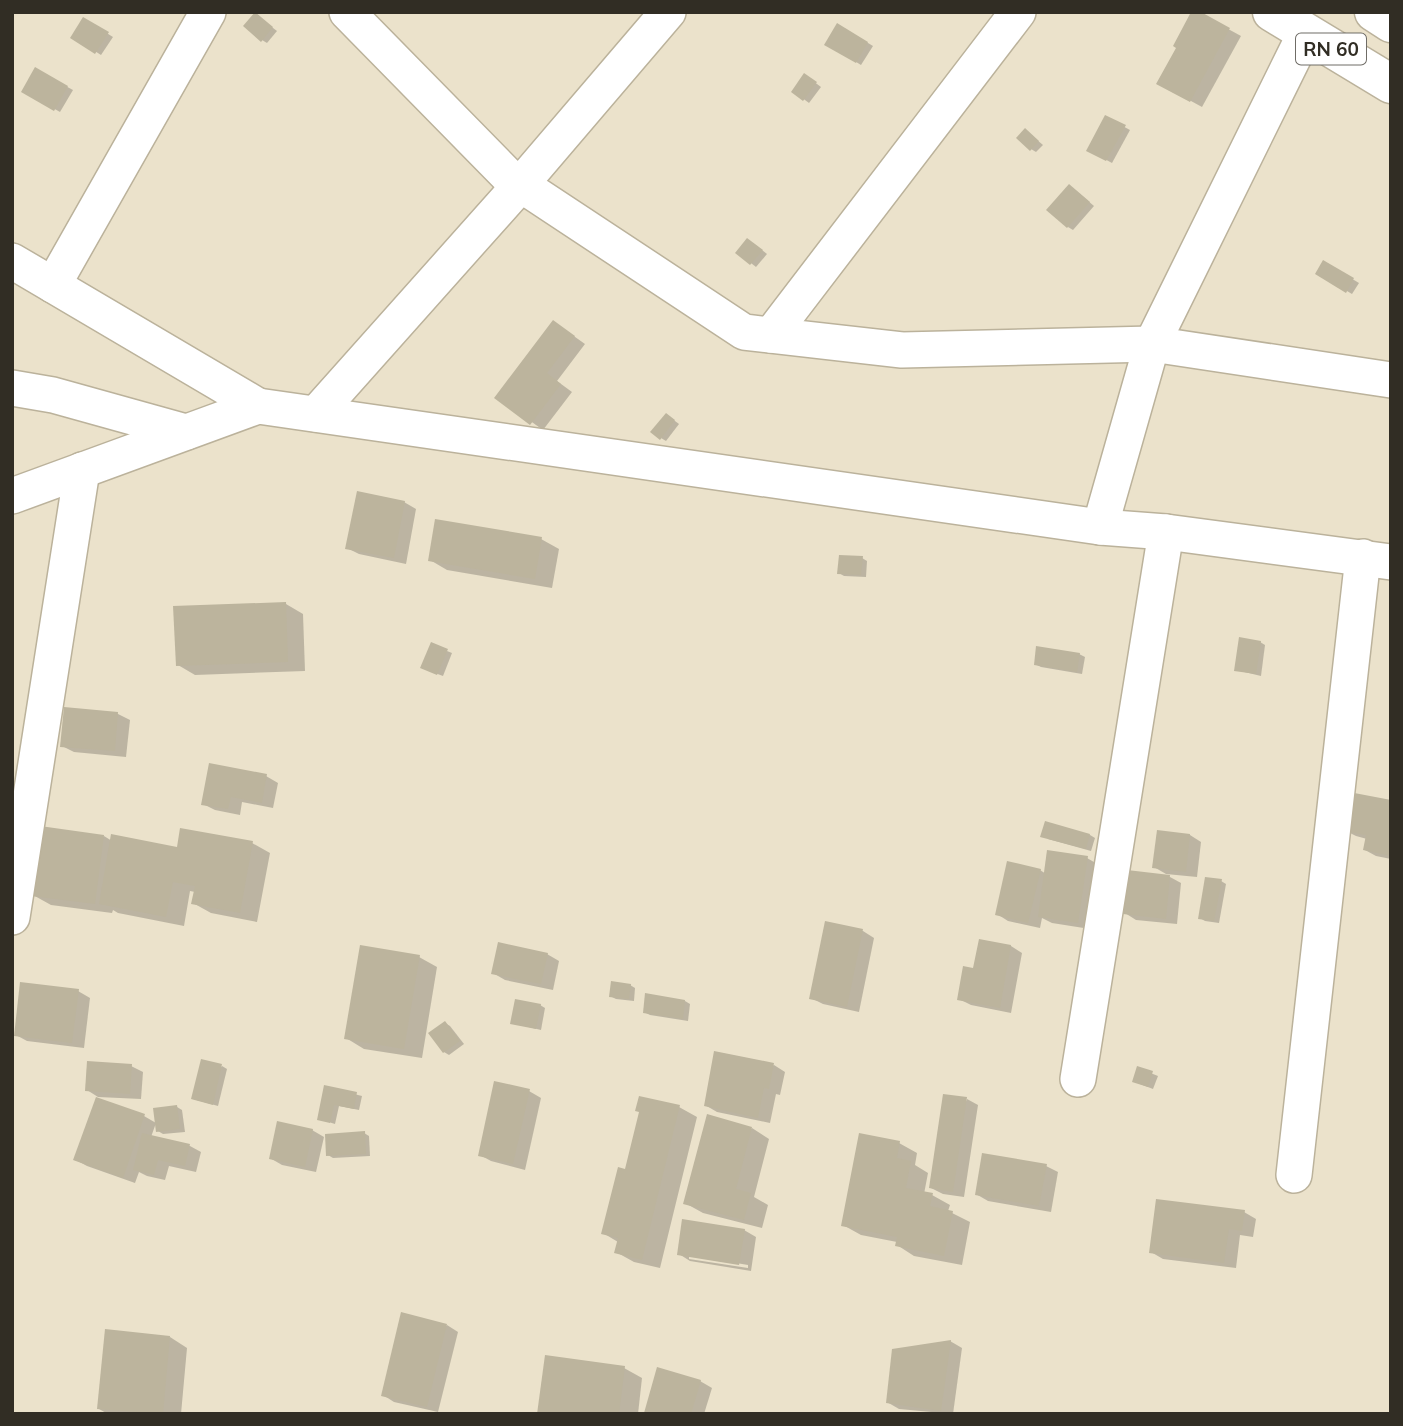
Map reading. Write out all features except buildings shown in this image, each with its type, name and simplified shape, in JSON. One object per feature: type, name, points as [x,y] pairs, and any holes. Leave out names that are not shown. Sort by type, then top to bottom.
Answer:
[{"type":"main road","name":"RN 60","points":[[1272,12],[1391,85]]},
{"type":"main road","name":"RN 60","points":[[1374,12],[1391,23]]},
{"type":"street","points":[[54,285],[208,12]]},
{"type":"street","points":[[348,12],[508,176],[744,332],[902,350],[1153,344],[1391,380]]},
{"type":"street","points":[[316,414],[668,12]]},
{"type":"street","points":[[771,335],[1018,12]]},
{"type":"street","points":[[1100,527],[1153,344],[1306,34]]},
{"type":"street","points":[[12,261],[258,406],[1100,527],[1166,532],[1377,559],[1294,1175]]},
{"type":"street","points":[[12,388],[53,395],[186,432]]},
{"type":"street","points":[[12,496],[258,406]]},
{"type":"street","points":[[12,917],[82,470]]},
{"type":"street","points":[[1078,1079],[1166,532]]}]
